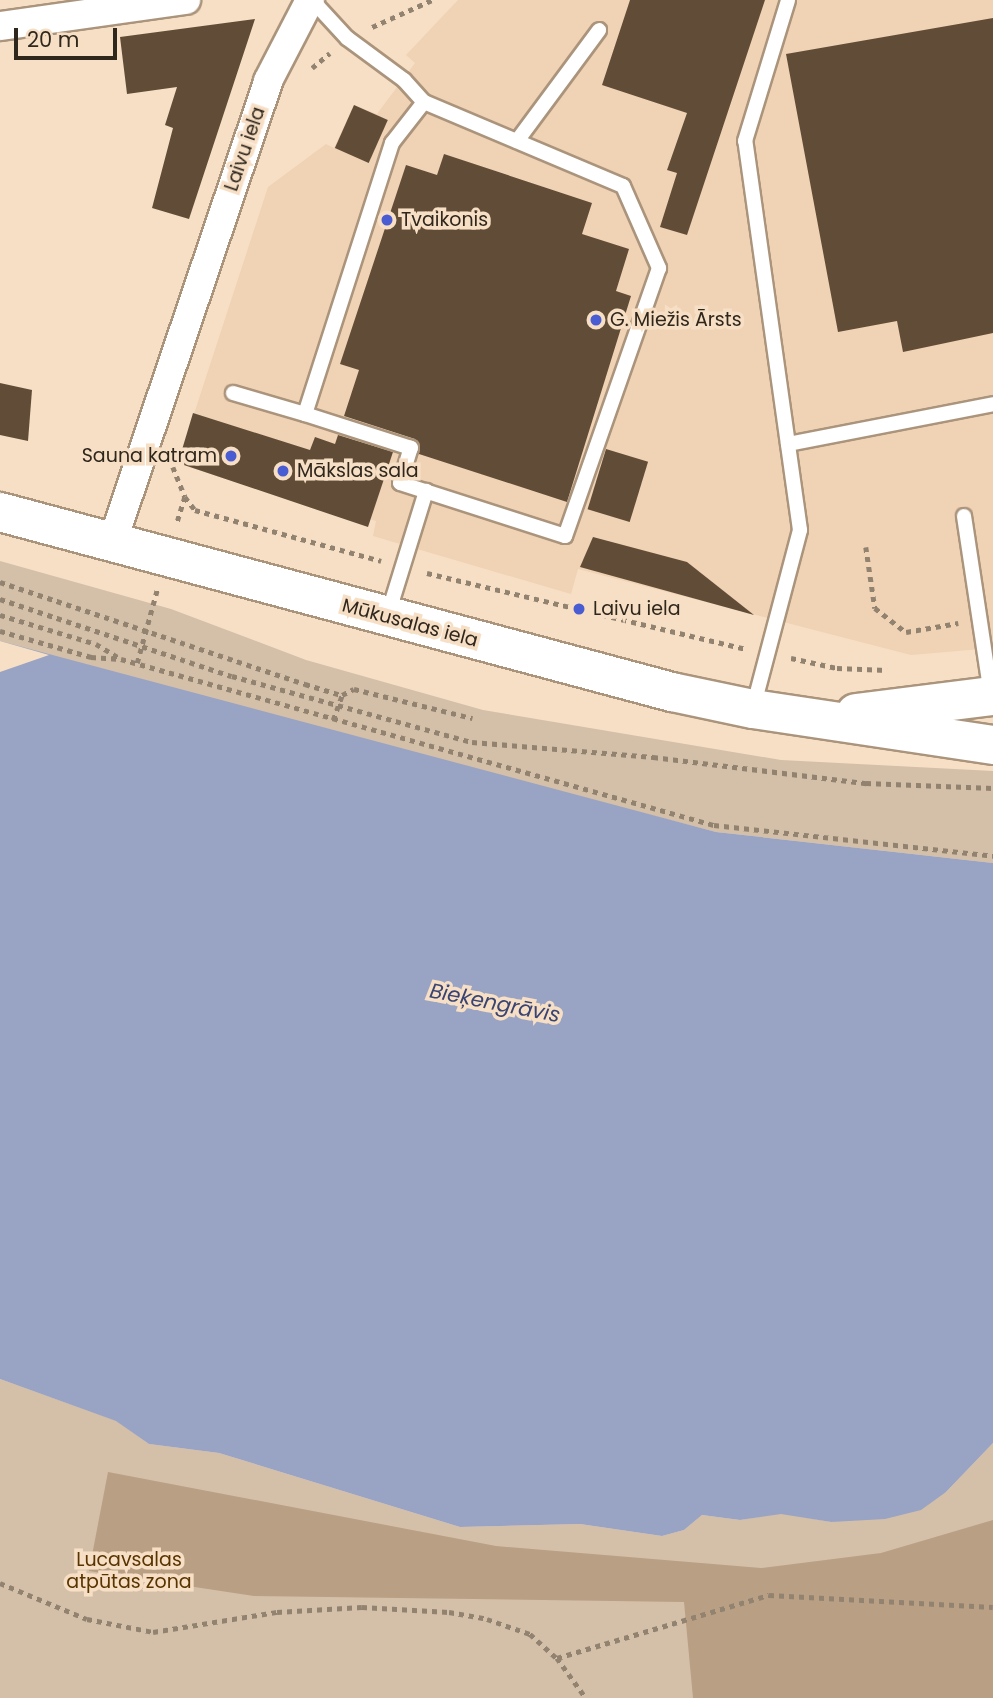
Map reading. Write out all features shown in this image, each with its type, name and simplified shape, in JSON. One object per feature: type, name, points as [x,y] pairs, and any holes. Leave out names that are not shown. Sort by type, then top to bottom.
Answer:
[{"type":"main road","name":"Mūkusalas iela","points":[[0,512],[387,617],[753,709],[993,745]]},
{"type":"main road","name":"Mūkusalas iela","points":[[822,718],[992,696]]},
{"type":"street","points":[[0,26],[187,0]]},
{"type":"street","name":"Laivu iela","points":[[112,543],[268,80],[311,0]]},
{"type":"lane","points":[[233,393],[411,448],[400,483],[565,536],[659,268],[623,186],[424,102],[404,80],[347,38],[311,0]]},
{"type":"lane","points":[[753,709],[800,530],[746,141],[788,0]]},
{"type":"lane","points":[[517,141],[599,30]]},
{"type":"lane","points":[[304,414],[392,143],[424,102]]},
{"type":"lane","points":[[788,444],[993,404]]},
{"type":"lane","points":[[387,617],[426,491]]},
{"type":"lane","points":[[964,516],[992,696]]},
{"type":"path","points":[[347,38],[432,0]]},
{"type":"path","points":[[145,445],[174,455],[172,468],[185,497],[195,510],[403,567],[767,653],[837,668],[892,670]]},
{"type":"path","points":[[137,663],[185,497]]},
{"type":"path","points":[[866,547],[874,608],[906,632],[980,620]]},
{"type":"path","points":[[0,582],[342,695]]},
{"type":"path","points":[[0,599],[141,647],[338,706],[472,742],[653,757],[866,783],[993,788]]},
{"type":"path","points":[[0,615],[96,644],[121,659]]},
{"type":"path","points":[[0,631],[91,657],[137,663],[714,825],[993,856]]},
{"type":"path","points":[[333,720],[342,695],[354,689],[472,718]]},
{"type":"path","points":[[0,1583],[87,1619],[153,1632],[277,1612],[362,1607],[449,1612],[530,1634],[557,1658],[586,1698]]},
{"type":"path","points":[[557,1658],[769,1595],[993,1607]]},
{"type":"shaded area","points":[[458,0],[993,0],[993,648],[911,655],[578,569],[571,594],[373,536],[376,521],[370,519],[367,526],[178,463],[268,187],[326,144],[334,148],[354,105],[377,114],[415,63],[406,55]]},
{"type":"green space","points":[[0,561],[171,609],[306,660],[483,710],[781,760],[993,771],[993,863],[716,832],[488,773],[0,672]]},
{"type":"green space","name":"Lucavsalas atpūtas zona","points":[[0,1379],[117,1421],[149,1444],[219,1453],[460,1527],[580,1524],[662,1536],[684,1530],[702,1515],[740,1520],[781,1513],[831,1522],[946,1492],[993,1443],[993,1698],[0,1698]]},
{"type":"green space","points":[[108,1472],[496,1546],[761,1568],[881,1553],[993,1520],[993,1698],[693,1698],[684,1602],[254,1596],[89,1571]]},
{"type":"water","name":"Bieķengrāvis","points":[[0,641],[716,832],[993,863],[993,1443],[946,1492],[921,1510],[885,1519],[831,1522],[781,1514],[740,1520],[702,1515],[684,1530],[662,1536],[580,1524],[460,1527],[219,1453],[149,1444],[116,1421],[0,1379]]},
{"type":"pier","points":[[0,641],[49,655],[0,672]]},
{"type":"building","points":[[630,0],[765,0],[687,235],[660,227],[677,173],[667,170],[687,113],[602,85]]},
{"type":"building","points":[[993,18],[993,333],[903,352],[897,321],[838,332],[786,54]]},
{"type":"building","points":[[255,19],[189,219],[152,208],[173,128],[165,125],[177,87],[127,94],[120,37]]},
{"type":"building","points":[[354,105],[388,120],[369,163],[335,148]]},
{"type":"building","points":[[444,154],[592,203],[582,234],[629,249],[616,291],[631,296],[567,502],[419,454],[415,439],[344,416],[359,370],[340,364],[406,165],[437,175]]},
{"type":"building","points":[[0,383],[32,390],[28,441],[0,435]]},
{"type":"building","points":[[193,413],[310,450],[315,437],[335,444],[338,435],[393,452],[368,527],[178,463]]},
{"type":"building","points":[[606,449],[648,462],[630,522],[588,509]]},
{"type":"building","points":[[593,537],[687,562],[754,615],[580,567]]},
{"type":"place","name":"Tvaikonis","points":[[387,220]]},
{"type":"place","name":"G. Miežis Ārsts","points":[[596,320]]},
{"type":"place","name":"Sauna katram","points":[[231,456]]},
{"type":"place","name":"Mākslas sala","points":[[283,471]]},
{"type":"place","name":"Laivu iela","points":[[579,609]]}]
